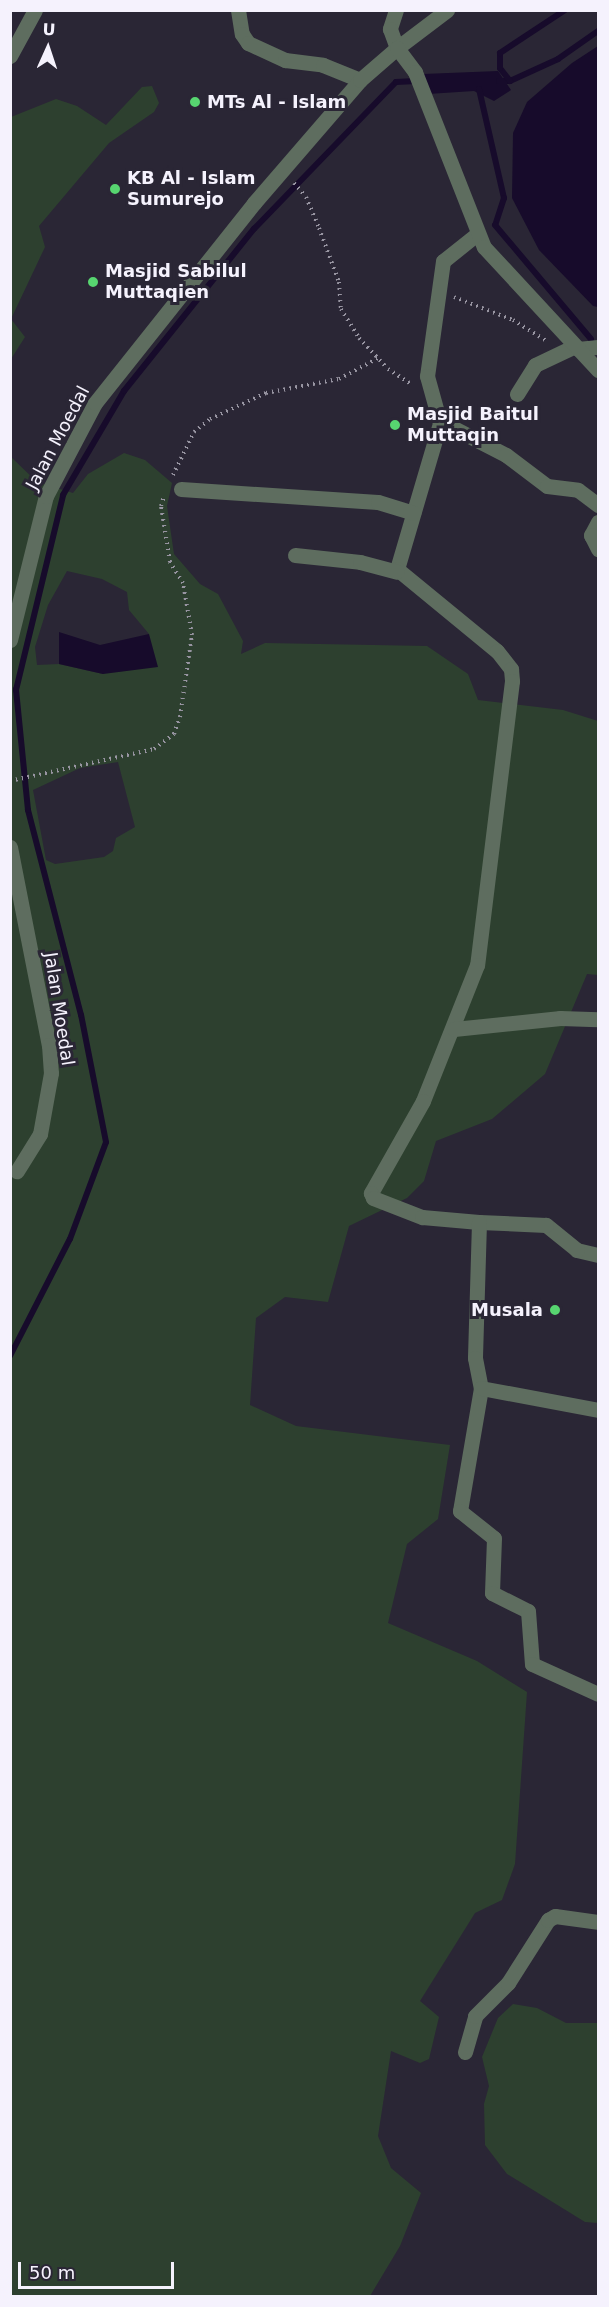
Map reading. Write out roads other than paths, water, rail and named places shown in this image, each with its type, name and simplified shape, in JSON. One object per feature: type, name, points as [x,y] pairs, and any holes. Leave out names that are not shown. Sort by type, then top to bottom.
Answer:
[{"type":"street","points":[[10,56],[35,10]]},
{"type":"street","points":[[238,10],[242,34],[248,43],[285,60],[323,65],[360,81]]},
{"type":"street","points":[[396,10],[390,29],[397,48],[416,72],[484,248],[598,370]]},
{"type":"street","name":"Jalan Moedal","points":[[10,640],[46,496],[95,402],[254,202],[360,81],[397,48],[447,10]]},
{"type":"street","points":[[397,572],[440,421],[427,373],[444,259],[477,234]]},
{"type":"street","points":[[517,394],[535,365],[575,346],[598,347]]},
{"type":"street","points":[[440,421],[506,455],[547,486],[578,490],[598,505]]},
{"type":"street","points":[[174,489],[378,502],[413,513]]},
{"type":"street","points":[[598,522],[591,535],[598,549]]},
{"type":"street","points":[[295,555],[360,562],[397,572],[496,651],[511,669],[512,681],[477,965],[454,1029],[420,1108],[371,1193],[373,1198],[422,1217],[546,1225],[577,1250],[598,1255]]},
{"type":"street","name":"Jalan Moedal","points":[[10,847],[49,1045],[51,1073],[40,1134],[17,1172]]},
{"type":"street","points":[[454,1029],[560,1018],[598,1019]]},
{"type":"street","points":[[479,1222],[475,1358],[481,1388],[460,1511],[494,1538],[492,1593],[528,1611],[532,1664],[598,1694]]},
{"type":"street","points":[[481,1388],[598,1410]]},
{"type":"street","points":[[465,2052],[475,2016],[508,1983],[548,1920],[555,1916],[598,1922]]},
{"type":"waterway","points":[[510,81],[500,68],[500,53],[565,10]]},
{"type":"waterway","points":[[499,81],[510,81],[558,59],[598,31]]},
{"type":"waterway","points":[[10,1356],[70,1239],[106,1142],[81,1015],[28,810],[16,690],[63,495],[124,391],[254,229],[396,82],[416,81]]},
{"type":"waterway","points":[[479,89],[504,198],[495,225],[591,339]]},
{"type":"place","name":"MTs Al - Islam","points":[[195,102]]},
{"type":"place","name":"KB Al - Islam Sumurejo","points":[[115,189]]},
{"type":"place","name":"Masjid Sabilul Muttaqien","points":[[93,282]]},
{"type":"place","name":"Masjid Baitul Muttaqin","points":[[395,425]]},
{"type":"place","name":"Musala","points":[[555,1310]]}]
